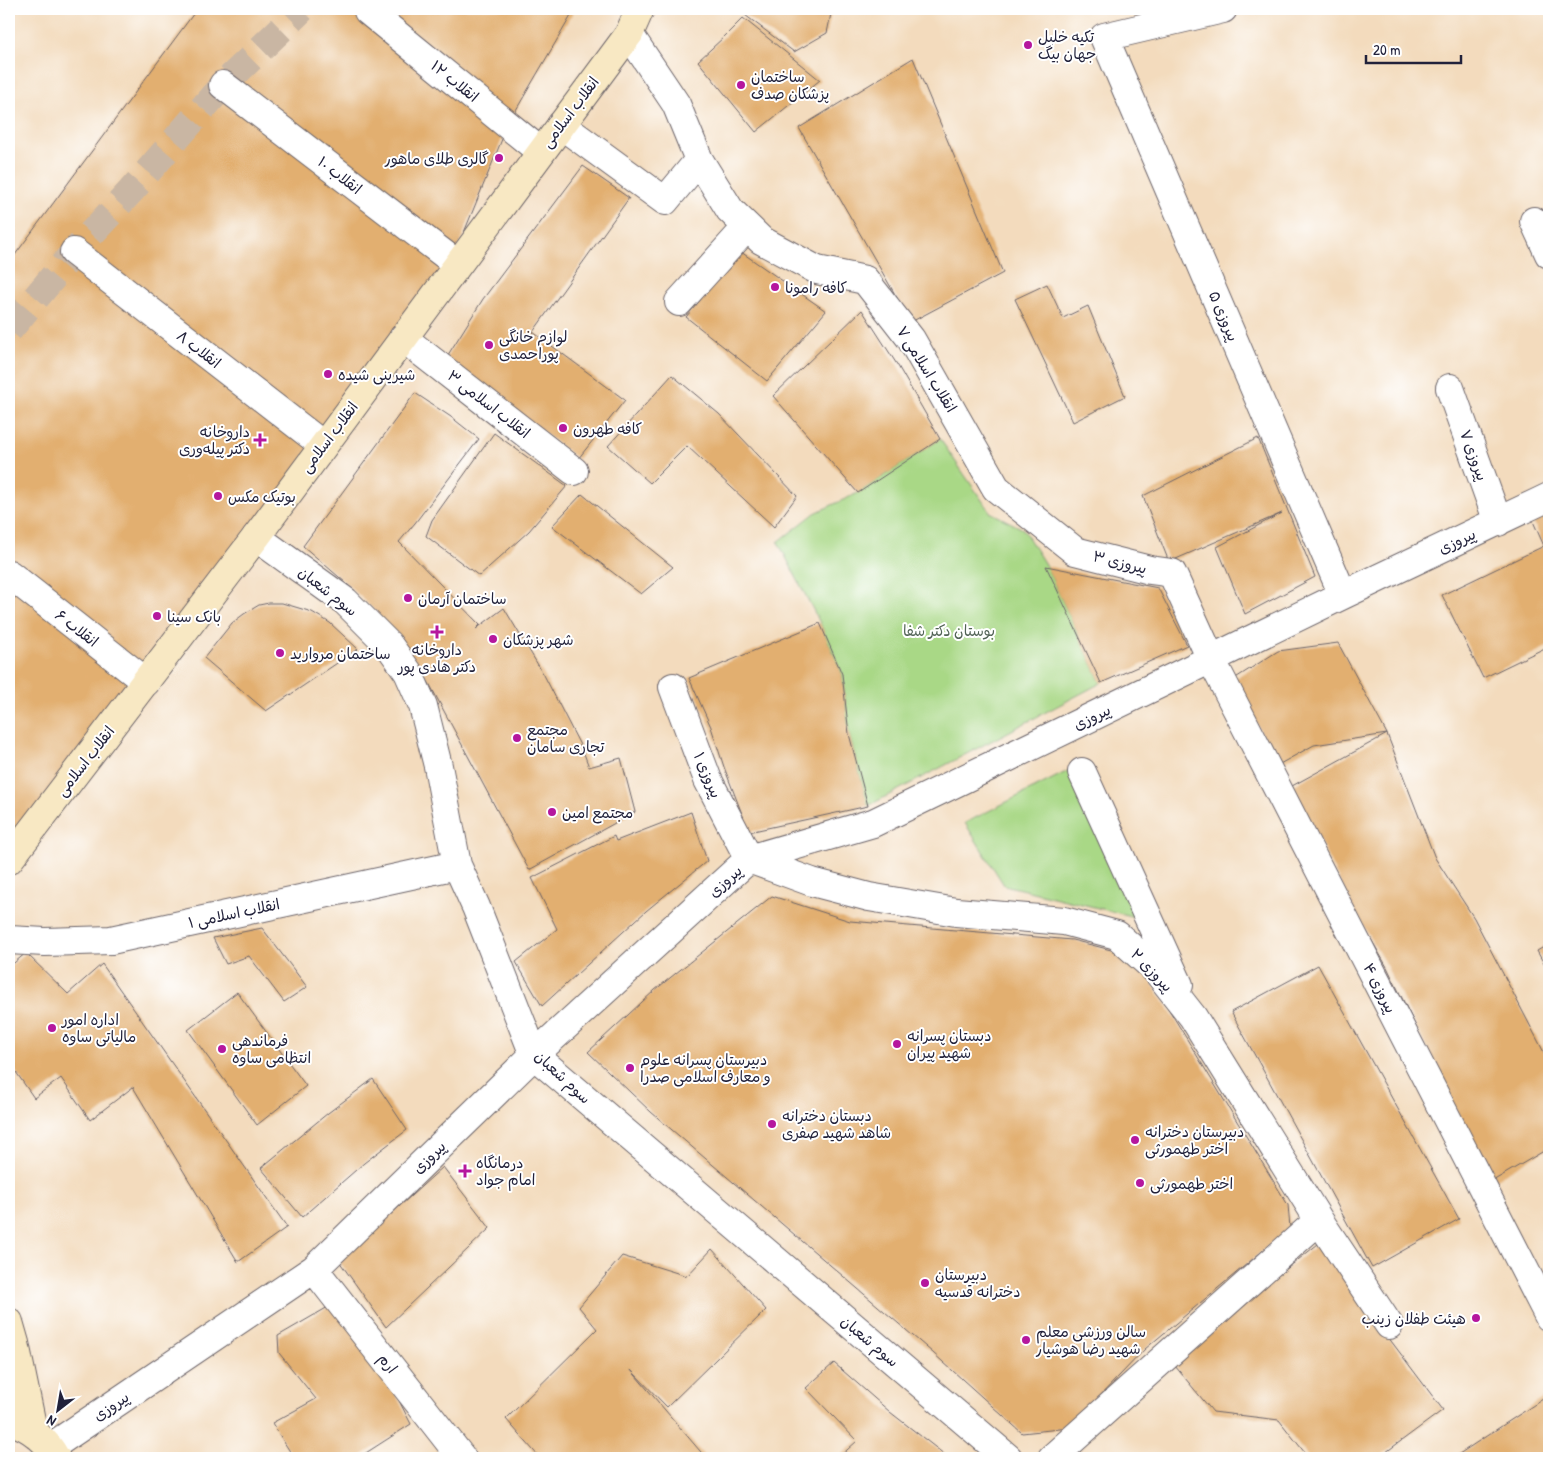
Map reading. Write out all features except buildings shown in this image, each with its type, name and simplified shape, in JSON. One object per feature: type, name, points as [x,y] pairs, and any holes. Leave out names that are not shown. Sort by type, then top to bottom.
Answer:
[{"type":"street","name":"انقلاب اسلامی","points":[[9,860],[256,537],[629,34],[640,9]]},
{"type":"street","name":"پیروزی ۵","points":[[1223,9],[1104,37],[1343,594]]},
{"type":"street","name":"انقلاب ۱۲","points":[[368,11],[541,152]]},
{"type":"street","name":"انقلاب اسلامی ۷","points":[[629,34],[676,104],[699,160],[730,210],[761,240],[817,270],[865,280],[911,339],[996,488]]},
{"type":"street","name":"انقلاب ۱۰","points":[[223,85],[457,264]]},
{"type":"street","points":[[561,125],[665,201],[699,160]]},
{"type":"street","points":[[1534,221],[1549,254]]},
{"type":"street","points":[[679,302],[748,227]]},
{"type":"street","name":"انقلاب ۸","points":[[74,252],[323,445]]},
{"type":"street","name":"انقلاب اسلامی ۳","points":[[403,338],[574,471]]},
{"type":"street","name":"پیروزی ۷","points":[[1450,388],[1498,522]]},
{"type":"street","name":"پیروزی ۳","points":[[996,488],[1075,551],[1150,570],[1172,573],[1211,659]]},
{"type":"street","name":"پیروزی","points":[[37,1439],[314,1268],[534,1056],[749,859],[874,823],[1343,594],[1549,497]]},
{"type":"street","name":"سوم شعبان","points":[[256,537],[345,601],[388,644],[408,672],[423,706],[438,766],[457,865],[476,907],[534,1056],[1008,1458]]},
{"type":"street","name":"انقلاب ۶","points":[[9,574],[146,682]]},
{"type":"street","name":"پیروزی ۴","points":[[1211,659],[1549,1318]]},
{"type":"street","name":"پیروزی ۱","points":[[673,687],[708,780],[749,859]]},
{"type":"street","points":[[1082,772],[1194,1017]]},
{"type":"street","name":"پیروزی ۲","points":[[749,859],[812,882],[869,897],[956,912],[1064,922],[1117,935],[1156,970],[1194,1017],[1319,1220],[1389,1325]]},
{"type":"street","name":"انقلاب اسلامی ۱","points":[[9,940],[45,942],[111,940],[457,865]]},
{"type":"street","points":[[1052,1458],[1319,1220]]},
{"type":"street","name":"ارم","points":[[314,1268],[462,1458]]},
{"type":"street","points":[[9,1322],[37,1439]]},
{"type":"green space","name":"بوستان دکتر شفا","points":[[940,439],[990,512],[1023,529],[1046,566],[1101,683],[868,806],[849,734],[842,674],[820,623],[778,542],[815,513],[858,493]]},
{"type":"green space","points":[[1070,770],[1135,917],[1004,885],[965,823]]},
{"type":"tunnel","points":[[9,330],[74,252],[131,191],[223,85],[302,9]]},
{"type":"place","name":"تکیه خلیل جهان بیگ","points":[[1028,45]]},
{"type":"place","name":"ساختمان پزشکان صدف","points":[[741,85]]},
{"type":"place","name":"گالری طلای ماهور","points":[[499,158]]},
{"type":"place","name":"کافه رامونا","points":[[775,287]]},
{"type":"place","name":"لوازم خانگی پوراحمدی","points":[[489,345]]},
{"type":"place","name":"شیرینی شیده","points":[[328,374]]},
{"type":"place","name":"کافه طهرون","points":[[563,428]]},
{"type":"place","name":"داروخانه دکتر پیله‌وری","points":[[260,440]]},
{"type":"place","name":"بوتیک مکس","points":[[218,496]]},
{"type":"place","name":"ساختمان آرمان","points":[[408,598]]},
{"type":"place","name":"بانک سینا","points":[[157,616]]},
{"type":"place","name":"داروخانه دکتر هادی پور","points":[[437,632]]},
{"type":"place","name":"شهر پزشکان","points":[[493,639]]},
{"type":"place","name":"ساختمان مروارید","points":[[280,653]]},
{"type":"place","name":"مجتمع تجاری سامان","points":[[517,738]]},
{"type":"place","name":"مجتمع امین","points":[[552,812]]},
{"type":"place","name":"اداره امور مالیاتی ساوه","points":[[52,1028]]},
{"type":"place","name":"دبستان پسرانه شهید پیران","points":[[897,1044]]},
{"type":"place","name":"فرماندهی انتظامی ساوه","points":[[222,1049]]},
{"type":"place","name":"دبیرستان پسرانه علوم و معارف اسلامی صدرا","points":[[630,1068]]},
{"type":"place","name":"دبستان دخترانه شاهد شهید صفری","points":[[772,1124]]},
{"type":"place","name":"دبیرستان دخترانه اختر طهمورثی","points":[[1135,1140]]},
{"type":"place","name":"درمانگاه امام جواد","points":[[465,1171]]},
{"type":"place","name":"اختر طهمورثی","points":[[1140,1183]]},
{"type":"place","name":"دبیرستان دخترانه قدسیه","points":[[925,1283]]},
{"type":"place","name":"هیئت طفلان زینب","points":[[1476,1318]]},
{"type":"place","name":"سالن ورزشی معلم شهید رضا هوشیار","points":[[1026,1340]]}]
